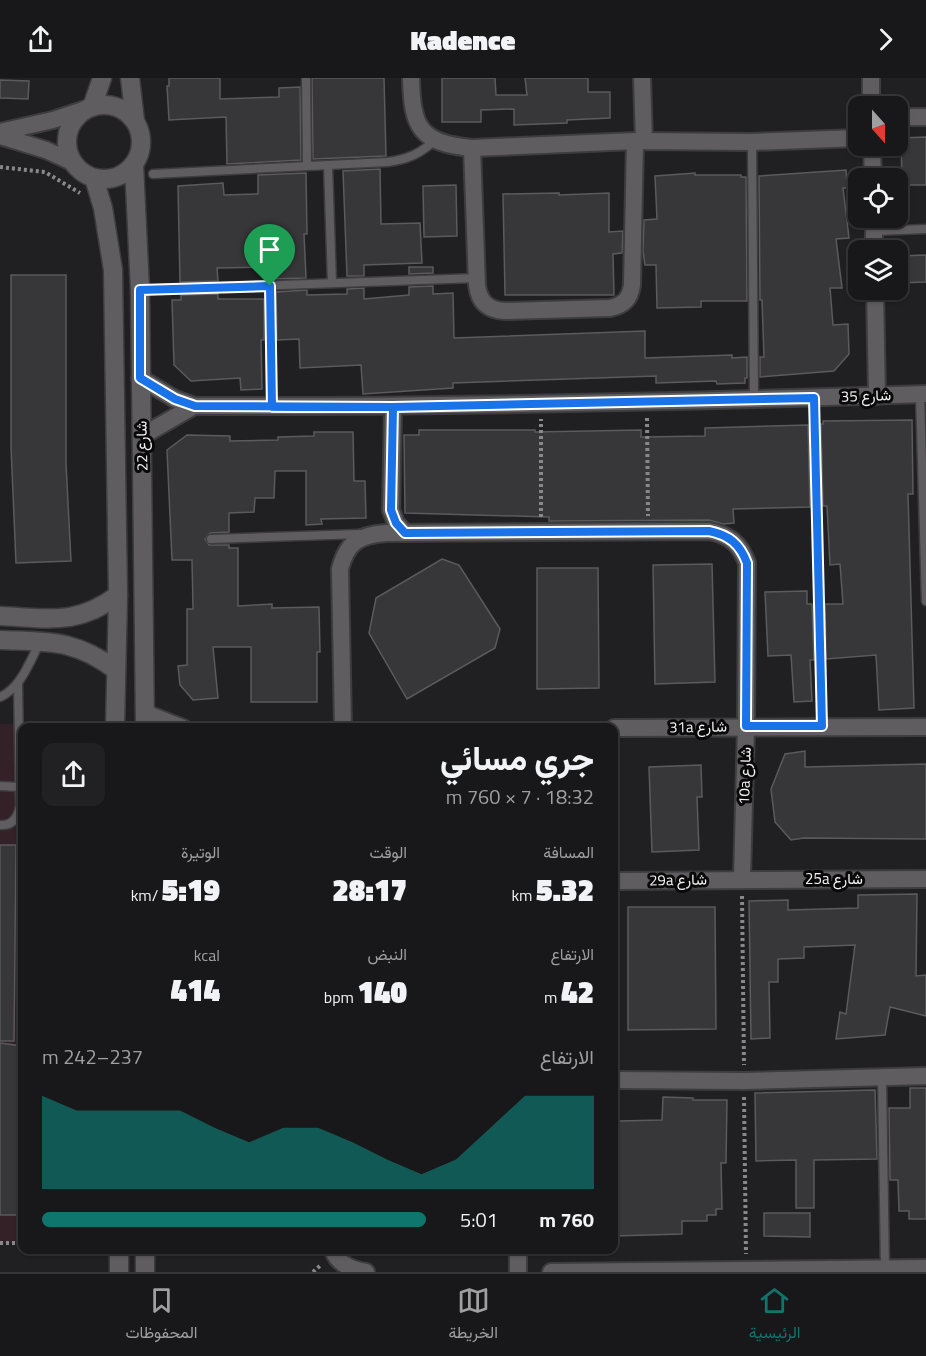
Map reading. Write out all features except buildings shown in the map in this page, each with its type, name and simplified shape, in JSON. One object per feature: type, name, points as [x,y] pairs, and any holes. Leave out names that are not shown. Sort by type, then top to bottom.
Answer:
[{"type":"street","points":[[72,162],[66,144],[70,125],[88,109],[102,78]]},
{"type":"street","points":[[130,78],[135,121]]},
{"type":"street","points":[[411,78],[413,113],[426,133],[446,146],[472,148],[639,141],[752,142],[848,138]]},
{"type":"street","points":[[472,148],[477,278],[478,293],[482,301],[488,307],[496,310],[618,306],[626,302],[631,294],[632,285],[642,78]]},
{"type":"street","points":[[871,78],[871,96]]},
{"type":"street","points":[[104,105],[116,106],[135,121],[140,131],[140,154],[134,165],[126,172],[116,177],[94,178],[81,172],[72,162],[0,134],[104,105]]},
{"type":"street","points":[[908,117],[926,117]]},
{"type":"street","name":"شارع 22","points":[[134,165],[140,290],[145,720]]},
{"type":"street","name":"شارع 22","points":[[94,178],[110,239],[113,270],[118,595],[115,723]]},
{"type":"street","points":[[875,300],[878,396]]},
{"type":"street","name":"شارع 35","points":[[140,378],[175,399],[195,406],[393,407],[754,400],[923,394]]},
{"type":"street","points":[[142,436],[195,406]]},
{"type":"street","points":[[393,407],[391,510],[396,523],[405,533]]},
{"type":"street","name":"10a شارع","points":[[369,534],[709,531],[722,534],[734,541],[742,551],[747,563],[748,576],[742,879]]},
{"type":"street","points":[[343,723],[340,569],[344,554],[354,541],[369,534]]},
{"type":"street","points":[[0,616],[64,619],[93,611],[118,595]]},
{"type":"street","points":[[0,640],[58,643],[79,647],[99,657],[116,670]]},
{"type":"street","name":"31a شارع","points":[[618,728],[926,727]]},
{"type":"street","name":"25a شارع","points":[[742,879],[926,879]]},
{"type":"street","name":"29a شارع","points":[[618,881],[742,879]]},
{"type":"street","points":[[618,1080],[744,1081],[926,1076]]},
{"type":"street","points":[[119,1254],[119,1272]]},
{"type":"street","points":[[145,1254],[145,1272]]},
{"type":"street","points":[[334,1254],[354,1270],[366,1272]]},
{"type":"street","points":[[518,1254],[518,1272]]},
{"type":"street","points":[[551,1272],[926,1268]]},
{"type":"lane","points":[[306,78],[308,165]]},
{"type":"lane","points":[[153,174],[406,160],[422,153],[435,140]]},
{"type":"lane","points":[[752,142],[754,400]]},
{"type":"lane","points":[[328,165],[332,284]]},
{"type":"lane","points":[[908,227],[926,229]]},
{"type":"lane","points":[[140,290],[477,278]]},
{"type":"lane","points":[[270,286],[272,407]]},
{"type":"lane","points":[[923,394],[926,601]]},
{"type":"lane","points":[[814,398],[820,658]]},
{"type":"lane","points":[[211,538],[369,534]]},
{"type":"lane","points":[[0,697],[10,693],[18,683],[40,642]]},
{"type":"lane","points":[[18,683],[18,723]]},
{"type":"lane","points":[[0,786],[18,787]]},
{"type":"lane","points":[[0,825],[13,821],[18,815]]},
{"type":"lane","points":[[882,1078],[885,1268]]},
{"type":"path","points":[[0,167],[45,172],[103,208]]},
{"type":"path","points":[[647,402],[648,532]]},
{"type":"path","points":[[541,404],[541,532]]},
{"type":"path","points":[[820,658],[822,726]]},
{"type":"path","points":[[0,1243],[18,1243]]},
{"type":"shaded area","points":[[0,724],[18,724],[18,1243],[0,1243]]},
{"type":"route","points":[[270,286],[140,290],[140,378],[175,399],[195,406],[272,407],[332,407],[393,407],[391,510],[396,523],[405,533],[709,531],[722,534],[734,541],[742,551],[747,563],[746,726],[822,726],[814,398],[393,407],[272,407],[270,286]]}]
